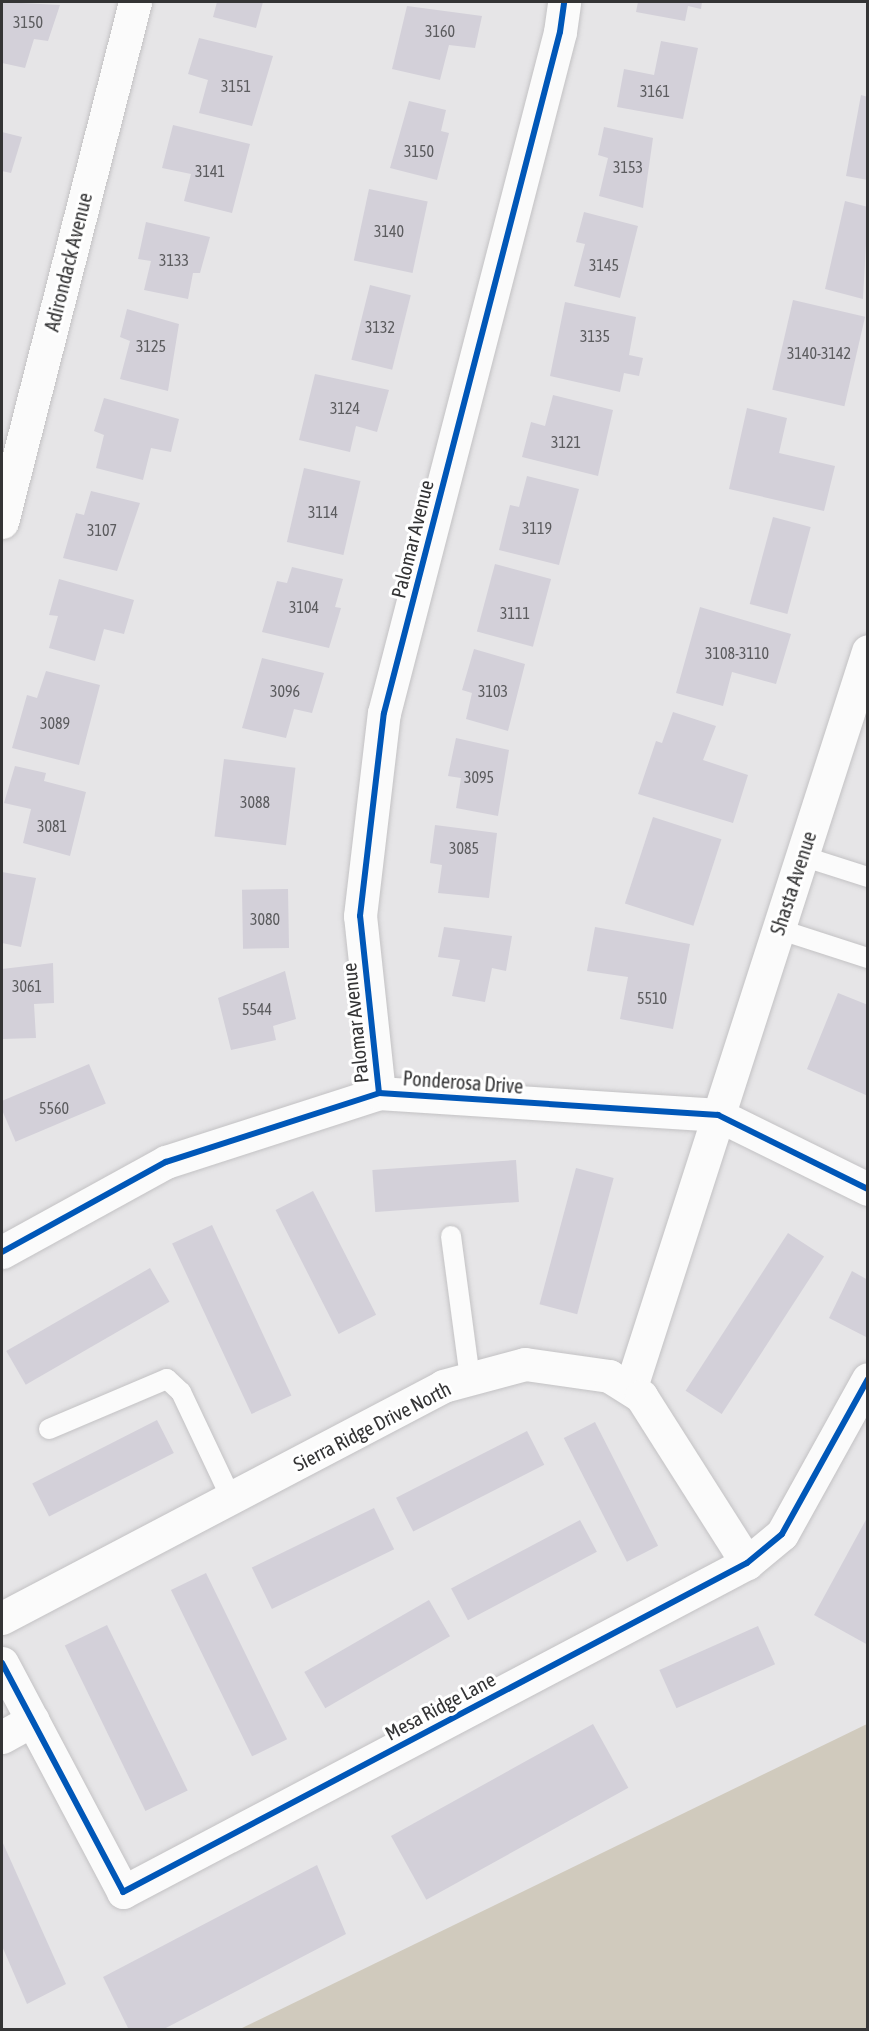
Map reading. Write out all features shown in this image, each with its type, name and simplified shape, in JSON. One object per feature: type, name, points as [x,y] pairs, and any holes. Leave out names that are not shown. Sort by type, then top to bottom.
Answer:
[{"type":"street","name":"Adirondack Avenue","points":[[2,522],[135,2]]},
{"type":"street","name":"Palomar Avenue","points":[[379,1094],[360,916],[384,713],[560,32],[564,2]]},
{"type":"street","name":"Shasta Avenue","points":[[718,1114],[867,655]]},
{"type":"street","name":"Ponderosa Drive","points":[[2,1252],[166,1162],[379,1094],[718,1114],[867,1189]]},
{"type":"street","points":[[718,1114],[631,1387],[664,1426],[747,1563]]},
{"type":"street","name":"Sierra Ridge Drive North","points":[[2,1618],[443,1386],[525,1364],[609,1376],[631,1387]]},
{"type":"street","name":"Mesa Ridge Lane","points":[[33,1720],[123,1892],[747,1563],[782,1534],[867,1379]]},
{"type":"street","points":[[2,1663],[33,1720],[2,1737]]},
{"type":"lane","points":[[802,855],[867,876]]},
{"type":"lane","points":[[778,929],[867,958]]},
{"type":"lane","points":[[451,1236],[470,1379]]},
{"type":"lane","points":[[49,1429],[167,1379],[181,1392],[231,1498]]},
{"type":"shaded area","points":[[867,1724],[867,2029],[240,2029]]},
{"type":"building","points":[[2,2],[60,5],[48,41],[34,39],[25,68],[2,63]]},
{"type":"building","points":[[217,2],[263,2],[256,28],[213,17]]},
{"type":"building","points":[[638,2],[702,2],[701,9],[688,6],[685,21],[636,12]]},
{"type":"building","points":[[407,6],[482,16],[475,48],[449,45],[440,80],[392,69]]},
{"type":"building","points":[[199,38],[273,56],[252,126],[199,113],[208,80],[188,74]]},
{"type":"building","points":[[661,41],[698,48],[683,119],[617,107],[624,69],[654,75]]},
{"type":"building","points":[[861,95],[868,97],[868,180],[846,176]]},
{"type":"building","points":[[409,101],[446,110],[441,131],[449,133],[437,180],[390,168]]},
{"type":"building","points":[[173,125],[250,144],[232,213],[184,201],[191,174],[162,168]]},
{"type":"building","points":[[604,127],[653,138],[643,208],[599,196],[608,158],[598,155]]},
{"type":"building","points":[[2,132],[22,137],[11,173],[2,171]]},
{"type":"building","points":[[369,189],[428,201],[413,273],[354,260]]},
{"type":"building","points":[[845,201],[868,207],[863,299],[825,289]]},
{"type":"building","points":[[584,212],[638,226],[620,298],[574,286],[585,244],[576,242]]},
{"type":"building","points":[[146,222],[210,237],[200,273],[193,273],[188,299],[144,290],[151,261],[138,259]]},
{"type":"building","points":[[370,285],[411,295],[392,370],[351,360]]},
{"type":"building","points":[[793,300],[865,317],[844,406],[772,390]]},
{"type":"building","points":[[565,302],[636,317],[629,355],[643,358],[639,376],[624,373],[620,392],[550,376]]},
{"type":"building","points":[[127,309],[179,324],[168,391],[120,379],[130,341],[120,337]]},
{"type":"building","points":[[315,374],[389,390],[377,432],[356,426],[350,452],[299,440]]},
{"type":"building","points":[[553,395],[613,410],[598,476],[522,457],[531,422],[545,426]]},
{"type":"building","points":[[104,398],[179,419],[171,452],[151,448],[143,480],[96,468],[104,435],[94,431]]},
{"type":"building","points":[[747,408],[787,418],[779,453],[835,466],[824,511],[729,489]]},
{"type":"building","points":[[304,468],[361,481],[343,555],[287,542]]},
{"type":"building","points":[[527,476],[579,489],[559,565],[499,550],[510,505],[519,507]]},
{"type":"building","points":[[91,491],[140,503],[117,571],[63,558],[76,513],[84,515]]},
{"type":"building","points":[[773,517],[811,527],[787,614],[750,604]]},
{"type":"building","points":[[495,564],[551,579],[533,647],[477,632]]},
{"type":"building","points":[[292,567],[343,579],[335,607],[341,608],[329,648],[262,632],[277,581],[287,583]]},
{"type":"building","points":[[59,579],[134,600],[124,634],[104,629],[95,661],[49,648],[58,616],[49,615]]},
{"type":"building","points":[[700,607],[791,634],[776,684],[732,672],[723,706],[676,693]]},
{"type":"building","points":[[474,649],[525,664],[508,731],[466,719],[472,693],[462,690]]},
{"type":"building","points":[[262,658],[324,673],[312,713],[294,709],[286,738],[242,728]]},
{"type":"building","points":[[46,671],[100,685],[79,765],[12,748],[27,695],[37,698]]},
{"type":"building","points":[[673,712],[716,726],[703,760],[748,775],[733,823],[638,794],[656,741],[662,743]]},
{"type":"building","points":[[456,738],[509,750],[498,816],[456,808],[461,778],[448,776]]},
{"type":"building","points":[[224,759],[295,768],[286,845],[214,836]]},
{"type":"building","points":[[15,766],[46,773],[44,781],[86,792],[70,856],[23,843],[31,809],[4,803]]},
{"type":"building","points":[[653,817],[721,839],[693,926],[625,904]]},
{"type":"building","points":[[435,825],[497,833],[489,898],[438,893],[442,865],[430,863]]},
{"type":"building","points":[[2,872],[36,878],[21,947],[2,943]]},
{"type":"building","points":[[288,889],[289,948],[243,949],[242,890]]},
{"type":"building","points":[[444,927],[512,936],[506,971],[492,968],[485,1002],[452,996],[460,960],[438,957]]},
{"type":"building","points":[[595,927],[690,944],[673,1029],[620,1019],[628,977],[587,971]]},
{"type":"building","points":[[53,963],[54,1003],[34,1004],[36,1038],[2,1039],[2,969]]},
{"type":"building","points":[[285,971],[296,1019],[273,1026],[276,1040],[231,1050],[218,998]]},
{"type":"building","points":[[838,993],[868,1005],[868,1096],[807,1069]]},
{"type":"building","points":[[89,1064],[106,1104],[16,1142],[2,1110],[2,1101]]},
{"type":"building","points":[[516,1160],[519,1202],[375,1212],[372,1170]]},
{"type":"building","points":[[576,1168],[614,1178],[577,1314],[540,1304]]},
{"type":"building","points":[[313,1191],[376,1315],[339,1334],[276,1210]]},
{"type":"building","points":[[212,1225],[291,1395],[252,1414],[172,1244]]},
{"type":"building","points":[[788,1233],[824,1256],[722,1414],[686,1391]]},
{"type":"building","points":[[150,1268],[170,1302],[26,1385],[6,1351]]},
{"type":"building","points":[[852,1271],[868,1280],[868,1338],[829,1318]]},
{"type":"building","points":[[157,1420],[174,1453],[49,1517],[32,1484]]},
{"type":"building","points":[[595,1422],[658,1546],[627,1562],[564,1438]]},
{"type":"building","points":[[527,1431],[544,1465],[413,1532],[396,1498]]},
{"type":"building","points":[[374,1508],[394,1549],[272,1609],[252,1568]]},
{"type":"building","points":[[868,1516],[868,1645],[814,1615]]},
{"type":"building","points":[[580,1520],[597,1552],[468,1620],[451,1589]]},
{"type":"building","points":[[206,1573],[287,1739],[252,1756],[171,1590]]},
{"type":"building","points":[[429,1600],[450,1636],[325,1708],[304,1672]]},
{"type":"building","points":[[107,1625],[188,1790],[145,1811],[65,1646]]},
{"type":"building","points":[[758,1626],[775,1664],[676,1708],[659,1670]]},
{"type":"building","points":[[593,1724],[628,1788],[426,1900],[391,1836]]},
{"type":"building","points":[[2,1841],[66,1984],[27,2004],[2,1946]]},
{"type":"building","points":[[317,1865],[346,1934],[162,2030],[129,2030],[103,1977]]},
{"type":"cycle path","points":[[379,1093],[360,916],[384,713],[560,32],[564,2]]},
{"type":"cycle path","points":[[2,1252],[166,1162],[379,1093],[718,1115],[868,1189]]},
{"type":"cycle path","points":[[2,1663],[123,1892],[747,1563],[782,1534],[868,1379]]}]
